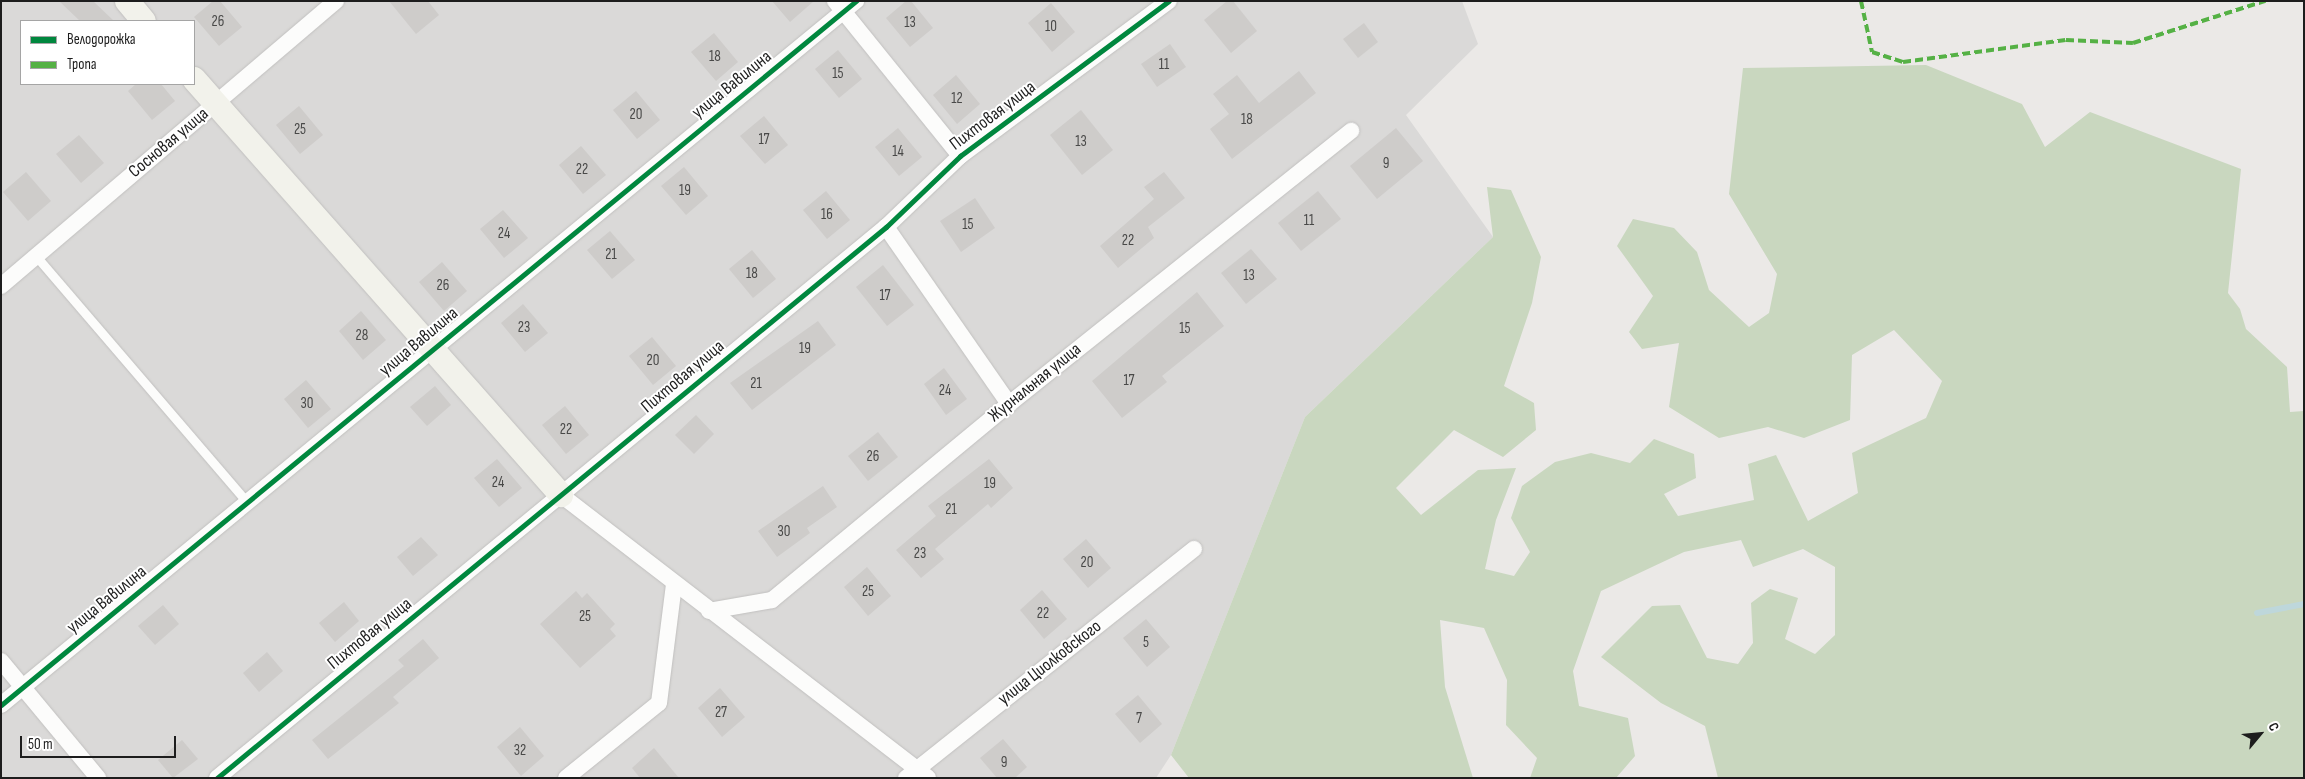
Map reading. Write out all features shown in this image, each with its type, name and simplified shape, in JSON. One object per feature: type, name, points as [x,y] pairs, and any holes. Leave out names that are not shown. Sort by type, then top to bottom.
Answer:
[{"type":"street","points":[[127,1],[143,20]]},
{"type":"street","name":"Сосновая улица","points":[[1,286],[336,1]]},
{"type":"street","name":"Пихтовая улица","points":[[217,778],[886,227],[960,156],[1169,1]]},
{"type":"street","points":[[845,5],[960,156]]},
{"type":"street","name":"улица Вавилина","points":[[1,705],[248,503],[845,5]]},
{"type":"street","points":[[195,80],[431,350],[561,495],[917,775]]},
{"type":"street","name":"Журнальная улица","points":[[709,611],[772,600],[1009,404],[1351,131]]},
{"type":"street","points":[[886,227],[1009,404]]},
{"type":"street","name":"улица Циолковского","points":[[917,775],[1194,549]]},
{"type":"street","points":[[566,778],[658,703],[674,584]]},
{"type":"street","points":[[1,662],[98,778]]},
{"type":"lane","points":[[36,256],[248,503]]},
{"type":"shaded area","points":[[1,1],[1462,1],[1478,44],[1406,115],[1493,237],[1305,417],[1171,755],[1156,778],[1,778]]},
{"type":"green space","points":[[1926,65],[2022,104],[2045,147],[2090,112],[2241,169],[2228,293],[2240,309],[2246,329],[2287,367],[2290,412],[2304,411],[2304,778],[1718,778],[1705,726],[1661,703],[1601,657],[1652,606],[1680,605],[1707,658],[1738,664],[1753,643],[1751,603],[1770,589],[1798,598],[1785,639],[1815,654],[1835,635],[1835,567],[1803,549],[1753,567],[1741,540],[1684,552],[1601,591],[1573,671],[1579,706],[1628,718],[1635,756],[1616,778],[1530,778],[1537,758],[1506,725],[1507,680],[1484,628],[1440,620],[1445,687],[1473,778],[1189,778],[1171,755],[1305,417],[1493,237],[1487,187],[1511,190],[1541,257],[1532,303],[1504,386],[1534,403],[1536,430],[1503,457],[1454,430],[1396,488],[1421,515],[1478,470],[1516,468],[1496,520],[1485,569],[1514,576],[1530,552],[1511,518],[1522,486],[1555,462],[1591,453],[1630,463],[1654,439],[1694,454],[1696,478],[1664,494],[1678,516],[1754,500],[1748,464],[1776,455],[1808,521],[1858,493],[1852,453],[1926,418],[1942,381],[1894,330],[1852,355],[1850,420],[1804,438],[1768,427],[1719,438],[1669,407],[1679,343],[1642,349],[1629,332],[1653,296],[1617,246],[1633,219],[1674,228],[1697,252],[1709,290],[1749,327],[1769,313],[1777,274],[1729,194],[1743,68]]},
{"type":"building","points":[[59,1],[93,1],[113,20],[79,20]]},
{"type":"building","points":[[213,1],[220,1],[242,27],[219,46],[194,17]]},
{"type":"building","points":[[389,1],[428,1],[439,15],[416,34]]},
{"type":"building","points":[[772,1],[814,1],[790,22]]},
{"type":"building","points":[[906,1],[911,1],[933,28],[910,47],[886,18]]},
{"type":"building","points":[[1227,1],[1233,1],[1257,31],[1231,53],[1204,20]]},
{"type":"building","points":[[1051,3],[1075,32],[1052,52],[1028,23]]},
{"type":"building","points":[[1364,23],[1378,42],[1358,58],[1343,39]]},
{"type":"building","points":[[714,33],[738,62],[716,81],[691,52]]},
{"type":"building","points":[[1170,44],[1186,67],[1157,87],[1141,64]]},
{"type":"building","points":[[838,50],[862,79],[839,98],[815,69]]},
{"type":"building","points":[[1299,71],[1316,93],[1232,159],[1210,129],[1229,114],[1213,94],[1237,75],[1259,103]]},
{"type":"building","points":[[956,75],[980,104],[957,124],[933,95]]},
{"type":"building","points":[[135,85],[162,85],[175,101],[152,120],[128,91]]},
{"type":"building","points":[[636,91],[660,120],[637,139],[613,110]]},
{"type":"building","points":[[299,106],[323,135],[300,154],[276,125]]},
{"type":"building","points":[[1081,110],[1113,150],[1082,175],[1050,135]]},
{"type":"building","points":[[764,116],[788,145],[765,164],[740,136]]},
{"type":"building","points":[[898,128],[922,157],[899,176],[875,147]]},
{"type":"building","points":[[1396,128],[1423,161],[1377,199],[1350,166]]},
{"type":"building","points":[[79,135],[104,163],[81,183],[56,154]]},
{"type":"building","points":[[581,146],[606,175],[583,194],[559,165]]},
{"type":"building","points":[[684,167],[708,196],[686,215],[661,186]]},
{"type":"building","points":[[26,172],[51,201],[28,221],[3,192]]},
{"type":"building","points":[[1164,172],[1185,198],[1148,227],[1154,238],[1118,268],[1100,246],[1154,199],[1144,187]]},
{"type":"building","points":[[826,191],[850,220],[827,239],[803,210]]},
{"type":"building","points":[[1318,191],[1341,219],[1301,251],[1278,223]]},
{"type":"building","points":[[975,198],[995,228],[961,252],[940,221]]},
{"type":"building","points":[[503,210],[528,238],[504,258],[480,229]]},
{"type":"building","points":[[610,231],[635,260],[612,279],[587,250]]},
{"type":"building","points":[[1251,249],[1277,279],[1246,304],[1221,273]]},
{"type":"building","points":[[752,250],[776,279],[753,298],[729,269]]},
{"type":"building","points":[[442,262],[467,291],[444,311],[419,282]]},
{"type":"building","points":[[883,265],[914,305],[887,326],[856,287]]},
{"type":"building","points":[[1197,292],[1224,326],[1162,376],[1167,382],[1122,418],[1092,381]]},
{"type":"building","points":[[523,304],[548,333],[525,352],[501,323]]},
{"type":"building","points":[[361,311],[386,340],[363,360],[339,331]]},
{"type":"building","points":[[818,321],[836,345],[752,410],[730,383]]},
{"type":"building","points":[[652,337],[676,366],[653,385],[629,356]]},
{"type":"building","points":[[944,368],[967,399],[946,415],[924,384]]},
{"type":"building","points":[[306,380],[331,409],[308,428],[284,399]]},
{"type":"building","points":[[435,386],[451,405],[427,426],[410,407]]},
{"type":"building","points":[[565,406],[589,435],[566,454],[542,425]]},
{"type":"building","points":[[696,415],[714,434],[694,454],[675,435]]},
{"type":"building","points":[[878,432],[898,457],[868,481],[848,456]]},
{"type":"building","points":[[497,459],[522,488],[499,507],[474,478]]},
{"type":"building","points":[[989,459],[1013,488],[991,508],[988,504],[935,549],[944,559],[921,578],[896,550],[936,516],[928,506]]},
{"type":"building","points":[[823,486],[837,507],[807,528],[810,533],[777,557],[758,531]]},
{"type":"building","points":[[421,537],[438,555],[413,576],[397,557]]},
{"type":"building","points":[[1086,539],[1111,568],[1088,588],[1063,559]]},
{"type":"building","points":[[867,567],[891,596],[868,616],[844,587]]},
{"type":"building","points":[[1042,590],[1067,619],[1044,639],[1020,610]]},
{"type":"building","points":[[576,591],[582,598],[587,593],[615,624],[610,629],[616,636],[580,668],[540,624]]},
{"type":"building","points":[[344,602],[359,621],[335,642],[319,623]]},
{"type":"building","points":[[163,605],[179,624],[155,645],[138,626]]},
{"type":"building","points":[[1146,619],[1170,647],[1147,667],[1123,638]]},
{"type":"building","points":[[423,639],[439,658],[393,697],[399,703],[328,759],[312,740],[404,666],[398,660]]},
{"type":"building","points":[[267,652],[283,671],[259,692],[243,673]]},
{"type":"building","points":[[720,688],[745,717],[722,737],[698,708]]},
{"type":"building","points":[[1138,695],[1162,724],[1140,743],[1115,714]]},
{"type":"building","points":[[520,727],[544,756],[521,776],[497,747]]},
{"type":"building","points":[[1003,739],[1027,767],[1015,778],[997,778],[980,758]]},
{"type":"building","points":[[182,740],[198,759],[173,778],[158,760]]},
{"type":"building","points":[[654,748],[679,778],[640,778],[632,768]]},
{"type":"waterway","points":[[2257,613],[2304,604]]},
{"type":"marked path","points":[[1861,1],[1872,52],[1903,62],[2066,40],[2133,43],[2265,1]]},
{"type":"cycle path","points":[[1,705],[856,1]]},
{"type":"cycle path","points":[[217,778],[886,227],[960,156],[1169,1]]}]
